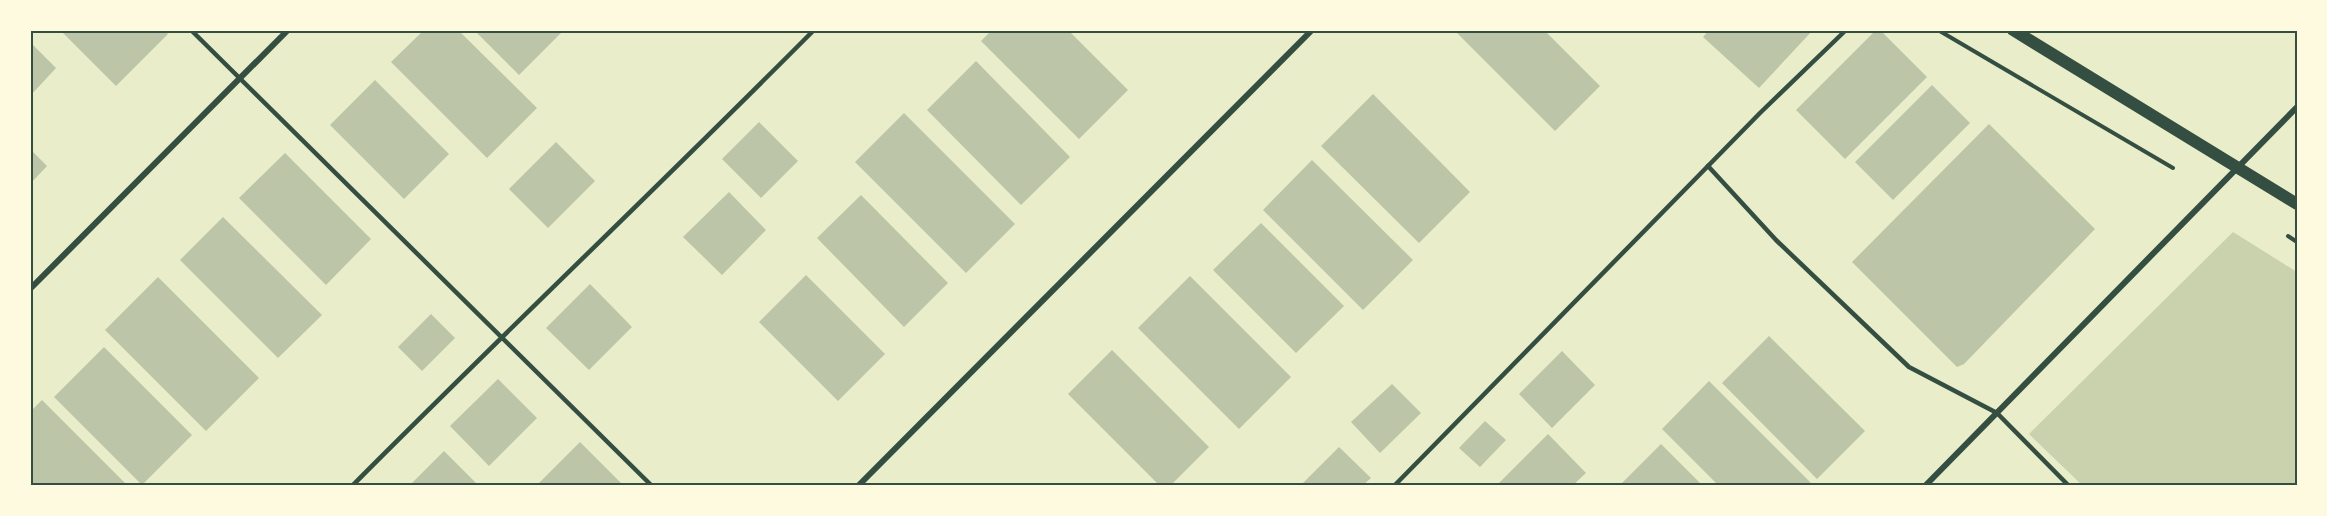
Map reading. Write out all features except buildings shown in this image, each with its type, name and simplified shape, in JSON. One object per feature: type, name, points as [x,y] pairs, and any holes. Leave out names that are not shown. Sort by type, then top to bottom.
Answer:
[{"type":"main road","points":[[2013,30],[2297,204]]},
{"type":"street","points":[[30,289],[288,30]]},
{"type":"street","points":[[858,486],[1312,30]]},
{"type":"street","points":[[1925,486],[2297,107]]},
{"type":"lane","points":[[191,30],[652,486]]},
{"type":"lane","points":[[352,486],[501,336],[726,119],[814,30]]},
{"type":"lane","points":[[1394,486],[1708,166],[1846,30]]},
{"type":"lane","points":[[1708,166],[1776,240],[1909,367],[1997,413],[2069,486]]},
{"type":"path","points":[[1938,30],[2214,192]]},
{"type":"path","points":[[2280,231],[2297,242]]},
{"type":"green space","points":[[2233,232],[2297,272],[2297,486],[2083,486],[2029,434]]}]
